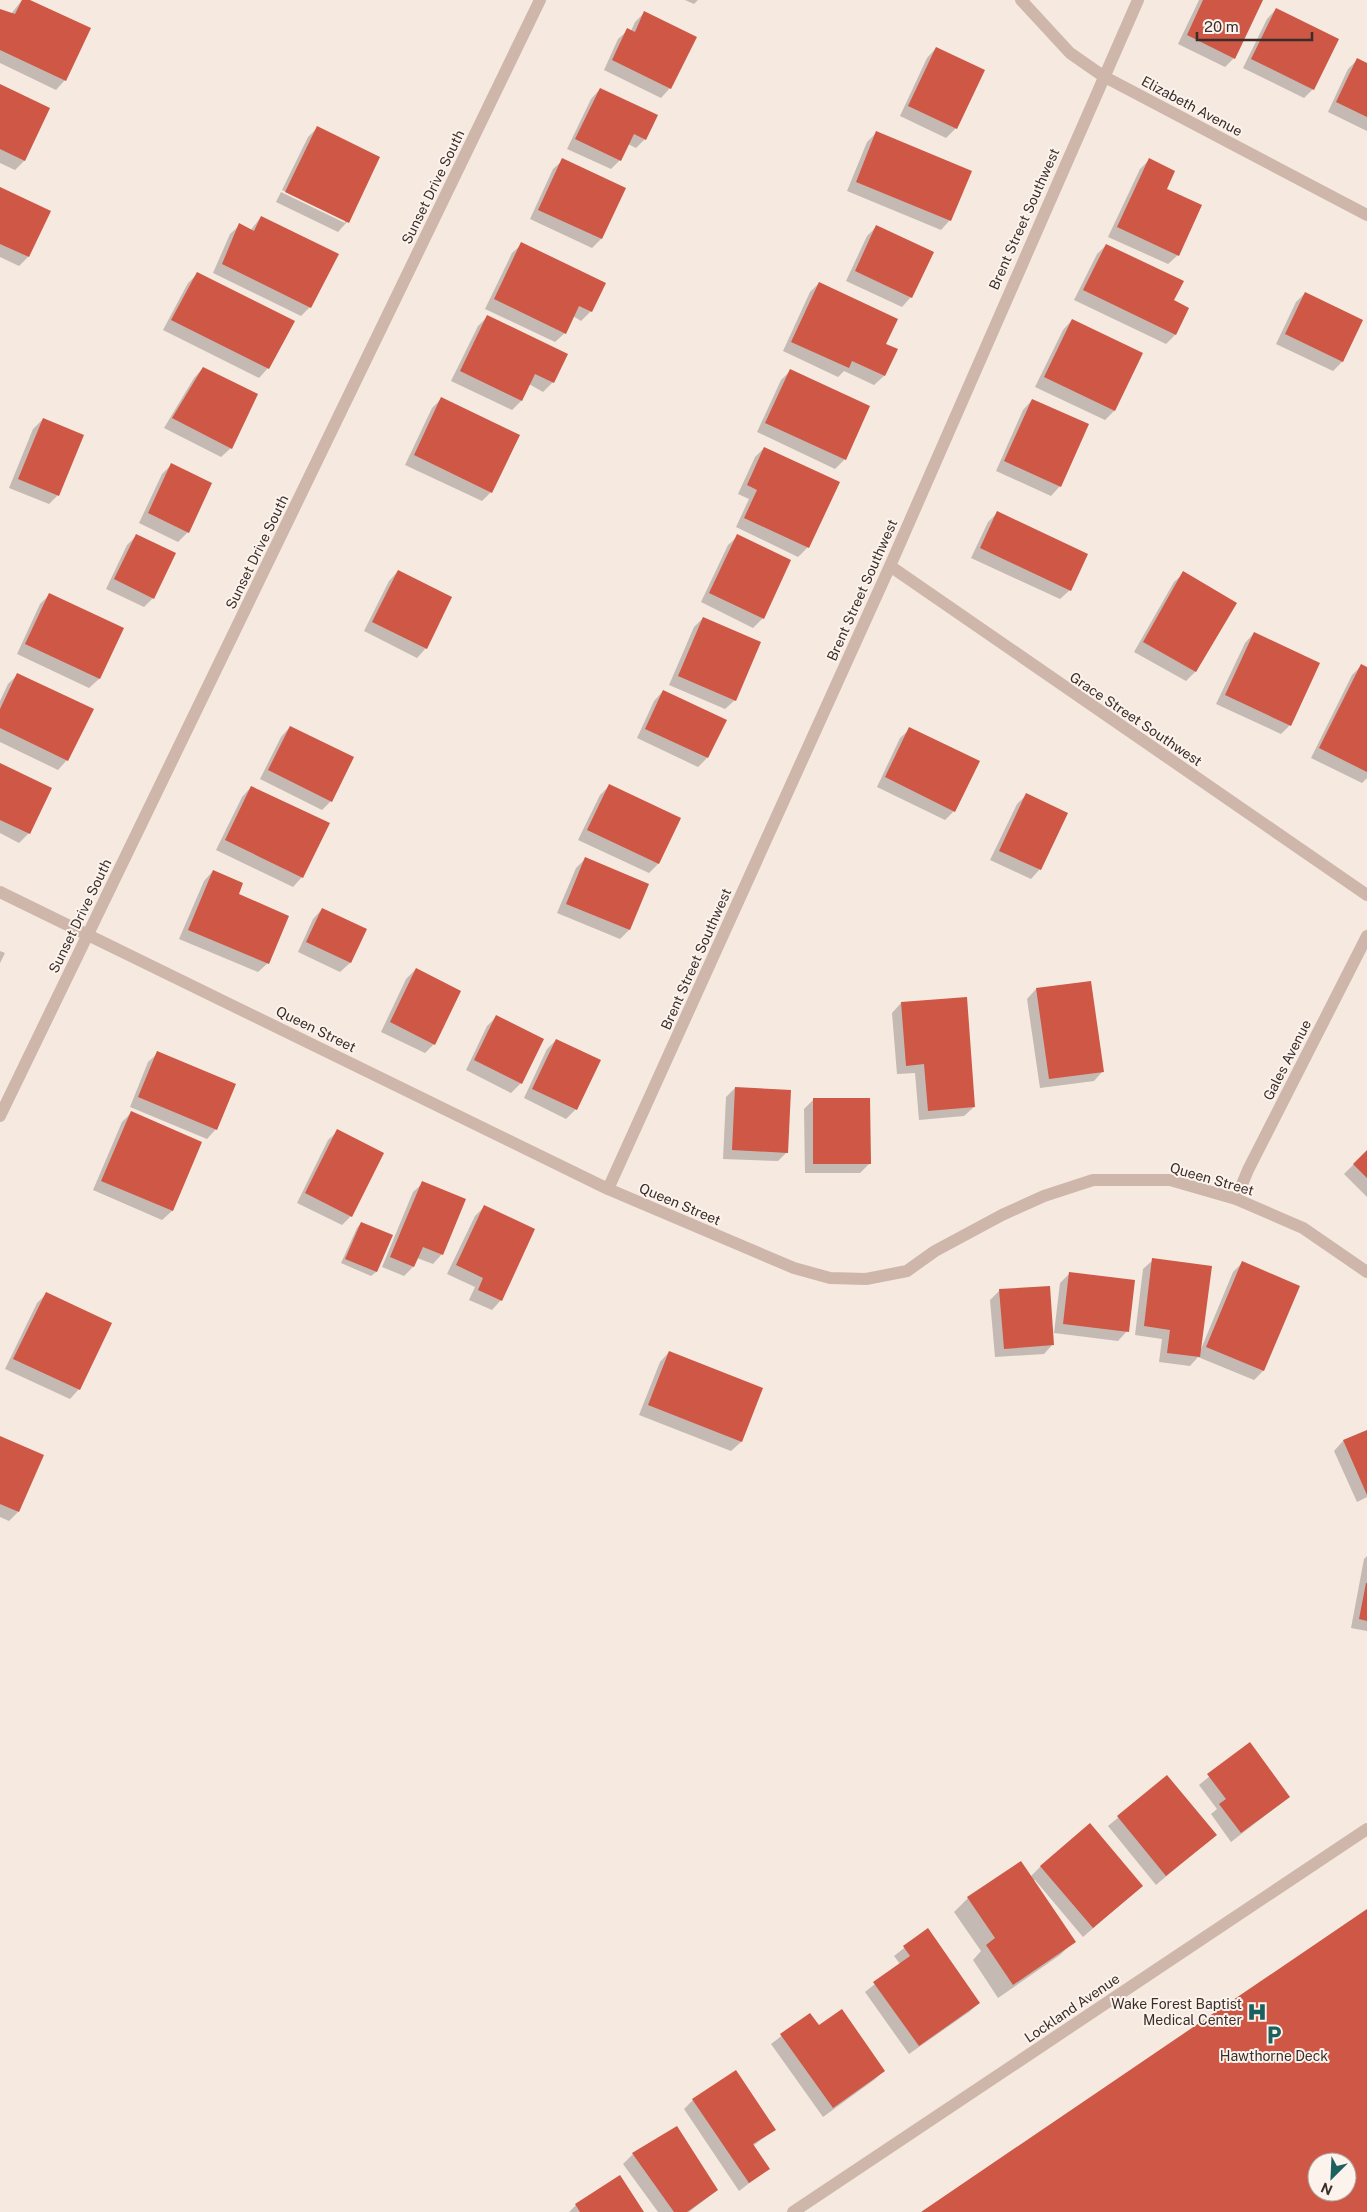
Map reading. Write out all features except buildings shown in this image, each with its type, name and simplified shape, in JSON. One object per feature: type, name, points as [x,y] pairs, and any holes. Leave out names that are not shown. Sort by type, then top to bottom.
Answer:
[{"type":"street","name":"Sunset Drive South","points":[[0,1116],[540,0]]},
{"type":"street","name":"Elizabeth Avenue","points":[[1021,0],[1070,53],[1103,76],[1367,215]]},
{"type":"street","name":"Brent Street Southwest","points":[[608,1189],[890,566],[1103,76],[1138,0]]},
{"type":"street","name":"Grace Street Southwest","points":[[890,566],[1367,895]]},
{"type":"street","name":"Queen Street","points":[[0,892],[608,1189],[794,1268],[830,1278],[866,1279],[907,1271],[935,1251],[1002,1215],[1044,1196],[1093,1180],[1170,1180],[1236,1199],[1303,1228],[1367,1272]]},
{"type":"street","name":"Gales Avenue","points":[[1236,1199],[1248,1170],[1367,936]]},
{"type":"street","name":"Lockland Avenue","points":[[793,2212],[1367,1829]]},
{"type":"place","name":"Wake Forest Baptist Medical Center","points":[[1257,2012]]},
{"type":"place","name":"Hawthorne Deck","points":[[1274,2035]]}]
